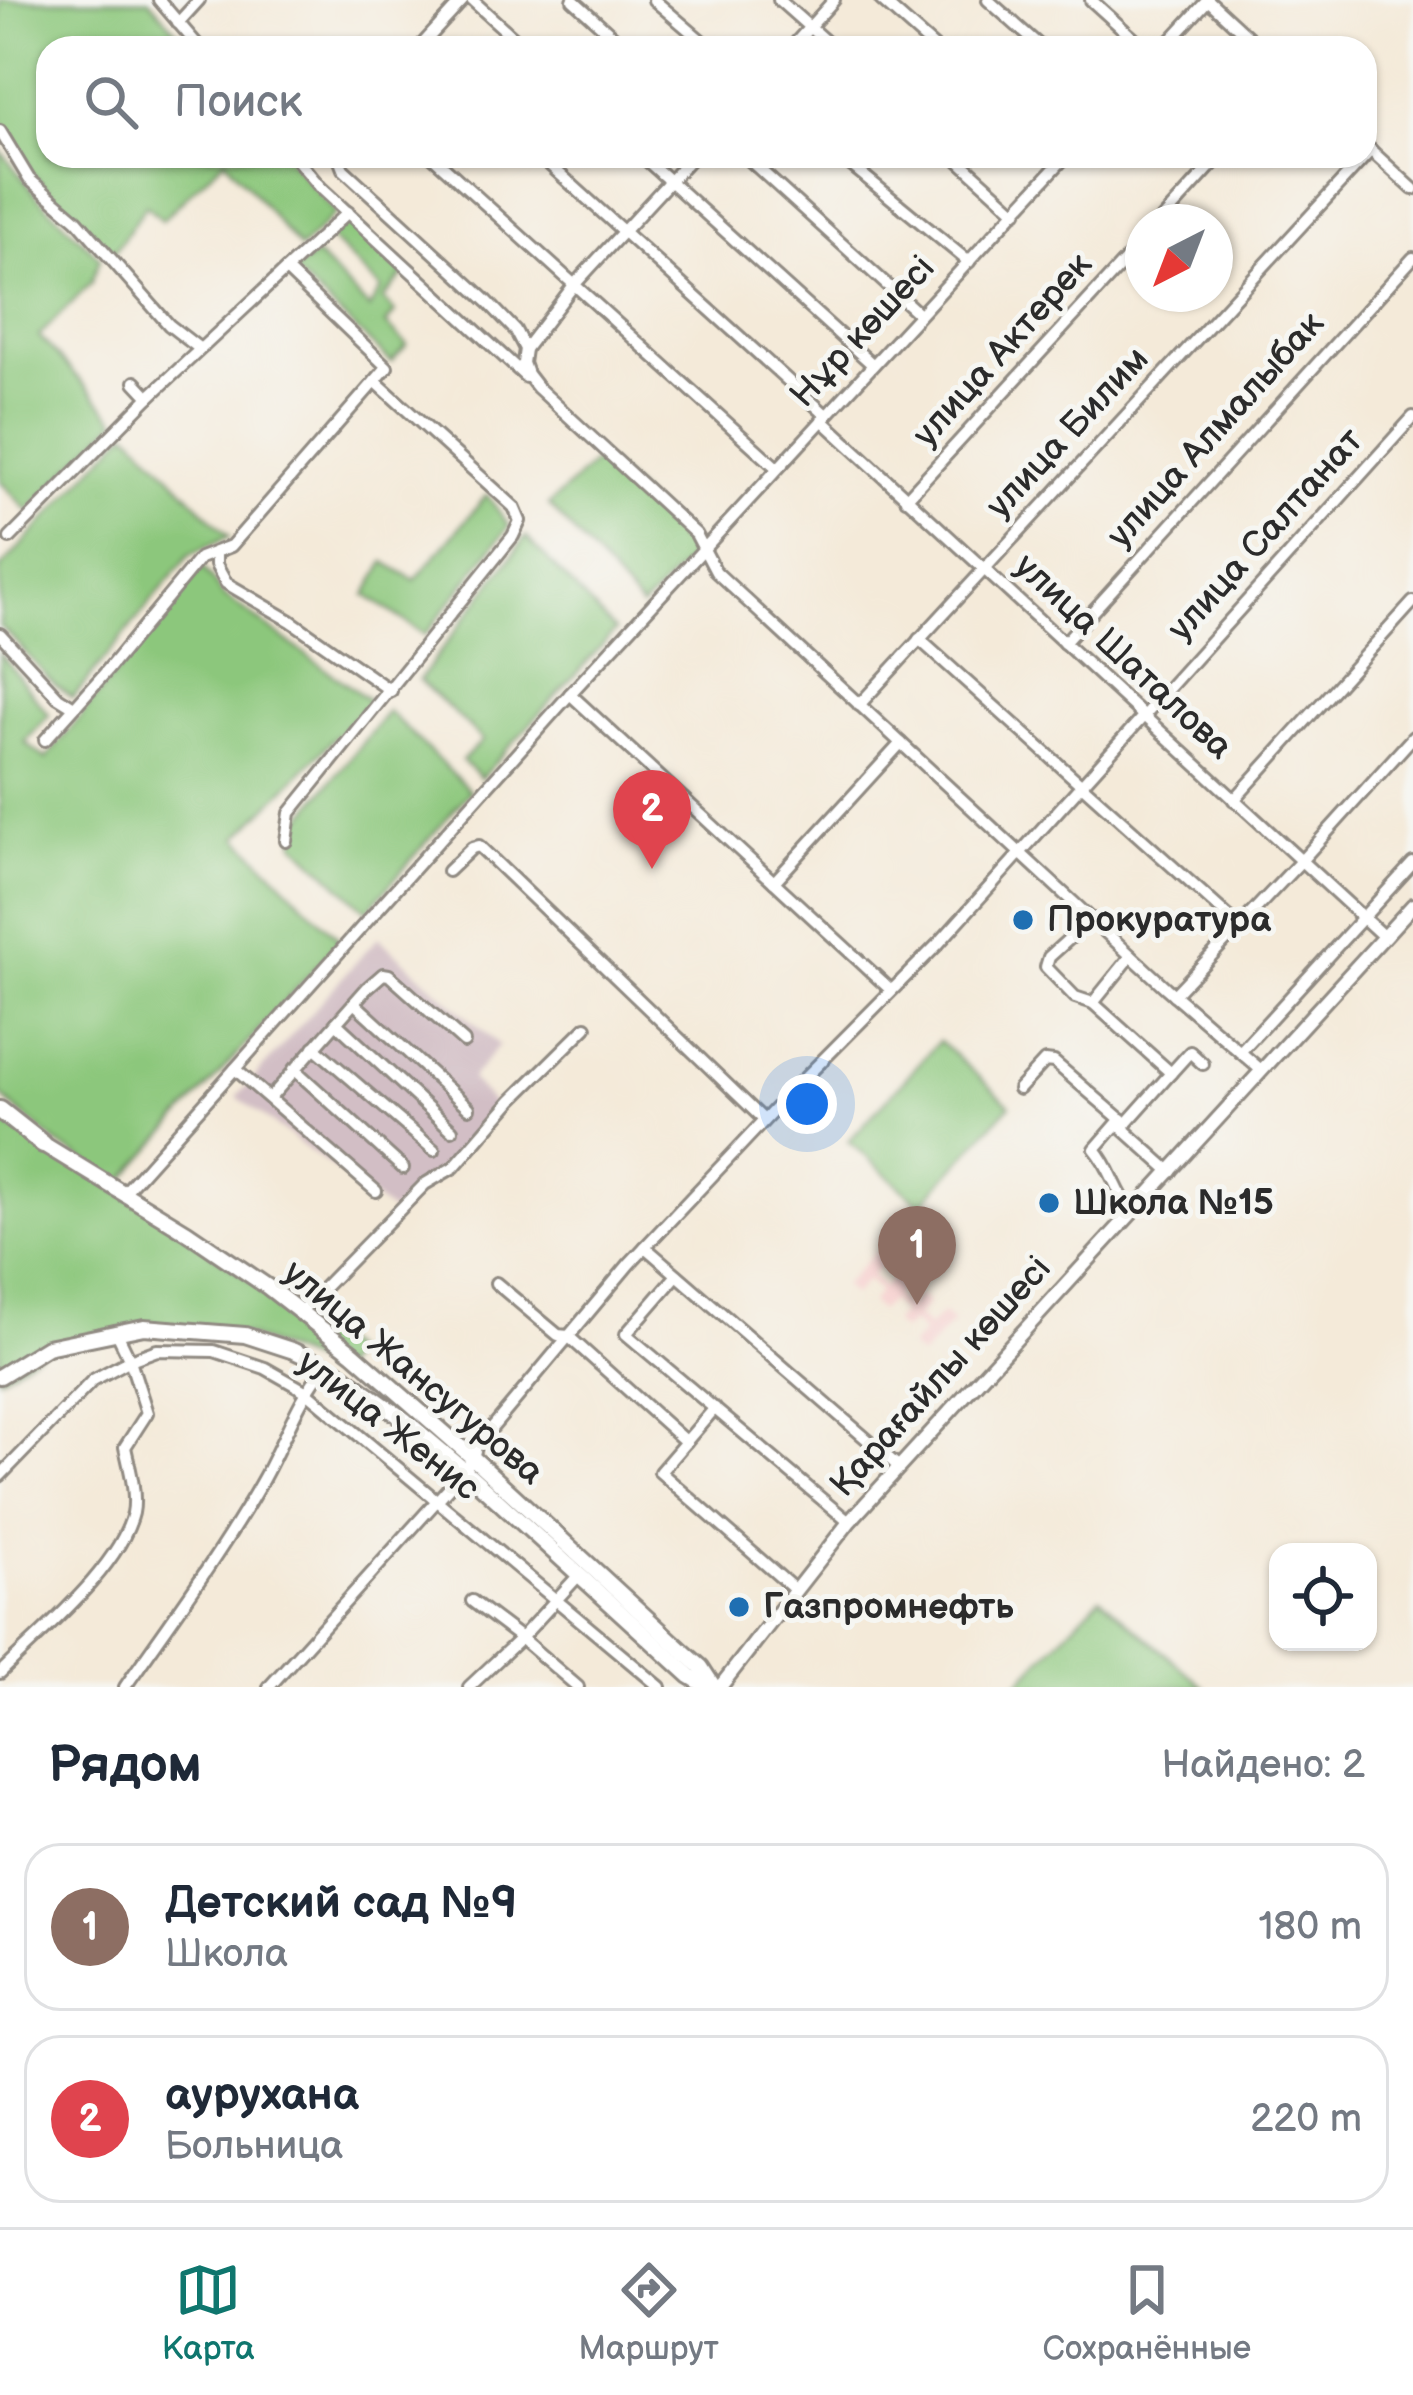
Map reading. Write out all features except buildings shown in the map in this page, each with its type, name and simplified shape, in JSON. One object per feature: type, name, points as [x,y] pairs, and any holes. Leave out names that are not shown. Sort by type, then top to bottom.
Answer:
[{"type":"highway","points":[[0,1110],[43,1144]]},
{"type":"highway","points":[[0,1122],[43,1144]]},
{"type":"main road","name":"улица Жансугурова","points":[[43,1144],[187,1232],[353,1353],[690,1676],[714,1687]]},
{"type":"main road","name":"улица Жансугурова","points":[[0,1376],[47,1347],[116,1331],[144,1327],[245,1335],[332,1369],[468,1464]]},
{"type":"main road","points":[[332,1369],[353,1353]]},
{"type":"street","points":[[159,0],[189,36]]},
{"type":"street","points":[[178,23],[199,0]]},
{"type":"street","points":[[433,36],[468,0],[511,36]]},
{"type":"street","points":[[573,0],[613,36]]},
{"type":"street","points":[[654,0],[696,36]]},
{"type":"street","points":[[779,0],[819,36]]},
{"type":"street","points":[[801,36],[834,0]]},
{"type":"street","points":[[881,0],[922,36]]},
{"type":"street","points":[[988,0],[1028,36]]},
{"type":"street","points":[[1091,0],[1131,36]]},
{"type":"street","points":[[1174,36],[1208,0],[1247,36]]},
{"type":"street","points":[[0,131],[29,179],[76,220],[169,325],[200,350]]},
{"type":"street","points":[[1377,155],[1413,189]]},
{"type":"street","points":[[306,168],[676,514],[696,534],[716,572],[1019,854],[1261,1070]]},
{"type":"street","points":[[343,168],[515,330],[525,349],[527,374],[537,387]]},
{"type":"street","points":[[445,168],[778,468]]},
{"type":"street","name":"улица Шаталова","points":[[553,168],[1384,937]]},
{"type":"street","points":[[655,168],[873,365]]},
{"type":"street","points":[[525,349],[574,285],[682,168]]},
{"type":"street","points":[[758,168],[919,314]]},
{"type":"street","points":[[855,168],[969,262]]},
{"type":"street","points":[[966,168],[1016,212]]},
{"type":"street","name":"Нұр көшесі","points":[[124,1193],[570,694],[1053,168]]},
{"type":"street","points":[[1176,204],[1209,168]]},
{"type":"street","name":"улица Билим","points":[[859,705],[1349,168]]},
{"type":"street","points":[[10,538],[149,397],[348,212]]},
{"type":"street","name":"улица Алмалыбак","points":[[1064,643],[1413,258]]},
{"type":"street","name":"улица Актерек","points":[[907,500],[1125,261]]},
{"type":"street","points":[[45,740],[200,558],[231,546],[387,367],[286,270]]},
{"type":"street","points":[[286,842],[290,813],[513,536],[520,520],[514,507],[375,381]]},
{"type":"street","points":[[135,382],[149,397]]},
{"type":"street","name":"улица Салтанат","points":[[269,1687],[468,1464],[476,1447],[644,1247],[1019,854],[1413,418]]},
{"type":"street","points":[[216,552],[216,565],[226,583],[391,691]]},
{"type":"street","points":[[1234,800],[1413,602]]},
{"type":"street","points":[[0,634],[58,697],[74,707]]},
{"type":"street","points":[[919,639],[1240,927]]},
{"type":"street","points":[[570,694],[891,990]]},
{"type":"street","points":[[1174,995],[1413,737]]},
{"type":"street","points":[[774,882],[901,743]]},
{"type":"street","points":[[448,871],[479,846],[764,1120]]},
{"type":"street","points":[[1240,1052],[1413,863]]},
{"type":"street","name":"Қарағайлы көшесі","points":[[714,1687],[849,1522],[1413,905]]},
{"type":"street","points":[[1091,919],[1049,957],[1046,967],[1075,998],[1094,1003],[1171,1073]]},
{"type":"street","points":[[1094,1003],[1131,956]]},
{"type":"street","points":[[270,1098],[378,977],[387,974],[464,1042]]},
{"type":"street","points":[[354,1003],[469,1108]]},
{"type":"street","points":[[336,1023],[452,1130]]},
{"type":"street","points":[[301,1312],[425,1184],[454,1167],[512,1100],[586,1027]]},
{"type":"street","points":[[314,1047],[434,1150]]},
{"type":"street","points":[[1133,1213],[1095,1149],[1190,1052],[1203,1064]]},
{"type":"street","points":[[1019,1089],[1050,1060],[1124,1121]]},
{"type":"street","points":[[235,1069],[376,1191]]},
{"type":"street","points":[[294,1069],[403,1168]]},
{"type":"street","points":[[1124,1121],[1123,1128],[1171,1172]]},
{"type":"street","points":[[644,1247],[899,1467]]},
{"type":"street","points":[[677,1275],[626,1334],[849,1522]]},
{"type":"street","points":[[496,1283],[557,1335],[568,1336],[686,1442]]},
{"type":"street","points":[[0,1672],[97,1576],[122,1540],[134,1508],[125,1447],[147,1414],[116,1331]]},
{"type":"street","name":"улица Женис","points":[[0,1476],[93,1380],[157,1350],[214,1351],[265,1368],[308,1391],[660,1687]]},
{"type":"street","points":[[125,1687],[262,1480],[310,1384],[332,1369]]},
{"type":"street","points":[[715,1408],[660,1472],[794,1589]]},
{"type":"street","points":[[469,1687],[521,1638],[579,1568]]},
{"type":"street","points":[[472,1601],[578,1687]]},
{"type":"shaded area","points":[[378,937],[499,1045],[471,1079],[498,1109],[454,1160],[416,1186],[392,1212],[237,1097]]},
{"type":"shaded area","points":[[875,1251],[885,1260],[871,1276],[883,1287],[896,1274],[906,1282],[894,1296],[907,1307],[919,1295],[928,1303],[917,1316],[928,1327],[943,1313],[953,1322],[921,1357],[910,1348],[923,1333],[912,1322],[902,1331],[893,1323],[902,1313],[890,1301],[879,1311],[870,1303],[879,1291],[867,1280],[853,1295],[843,1286]]},
{"type":"green space","points":[[0,0],[149,0],[180,36],[36,36],[36,168],[216,168],[162,220],[146,205],[113,254],[18,160],[0,120]]},
{"type":"green space","points":[[0,150],[36,195],[100,258],[91,283],[39,336],[117,420],[28,511],[0,481]]},
{"type":"green space","points":[[232,168],[297,168],[336,213],[300,249]]},
{"type":"green space","points":[[348,220],[406,272],[383,299],[395,312],[386,324],[407,345],[391,362],[293,271],[316,255],[369,308],[381,289],[329,238]]},
{"type":"green space","points":[[128,431],[229,537],[190,554],[73,698],[0,627],[0,569]]},
{"type":"green space","points":[[601,456],[697,550],[642,608],[549,505]]},
{"type":"green space","points":[[487,495],[509,526],[425,635],[366,595],[385,562],[415,580]]},
{"type":"green space","points":[[526,537],[615,631],[481,778],[462,761],[483,740],[419,680]]},
{"type":"green space","points":[[202,566],[223,595],[370,701],[238,837],[340,940],[121,1183],[55,1142],[0,1095],[0,653],[49,715],[25,742],[46,759]]},
{"type":"green space","points":[[388,711],[470,791],[367,911],[295,843],[300,820]]},
{"type":"green space","points":[[939,1041],[1010,1105],[921,1205],[849,1141]]},
{"type":"green space","points":[[0,1122],[136,1202],[353,1353],[338,1372],[245,1335],[131,1329],[47,1347],[0,1378]]},
{"type":"green space","points":[[1100,1597],[1204,1687],[1015,1687]]},
{"type":"place","name":"аурухана","points":[[652,869]]},
{"type":"place","name":"Прокуратура","points":[[1023,920]]},
{"type":"place","name":"Школа №15","points":[[1049,1203]]},
{"type":"place","name":"Детский сад №9","points":[[917,1305]]},
{"type":"place","name":"Газпромнефть","points":[[739,1607]]}]
